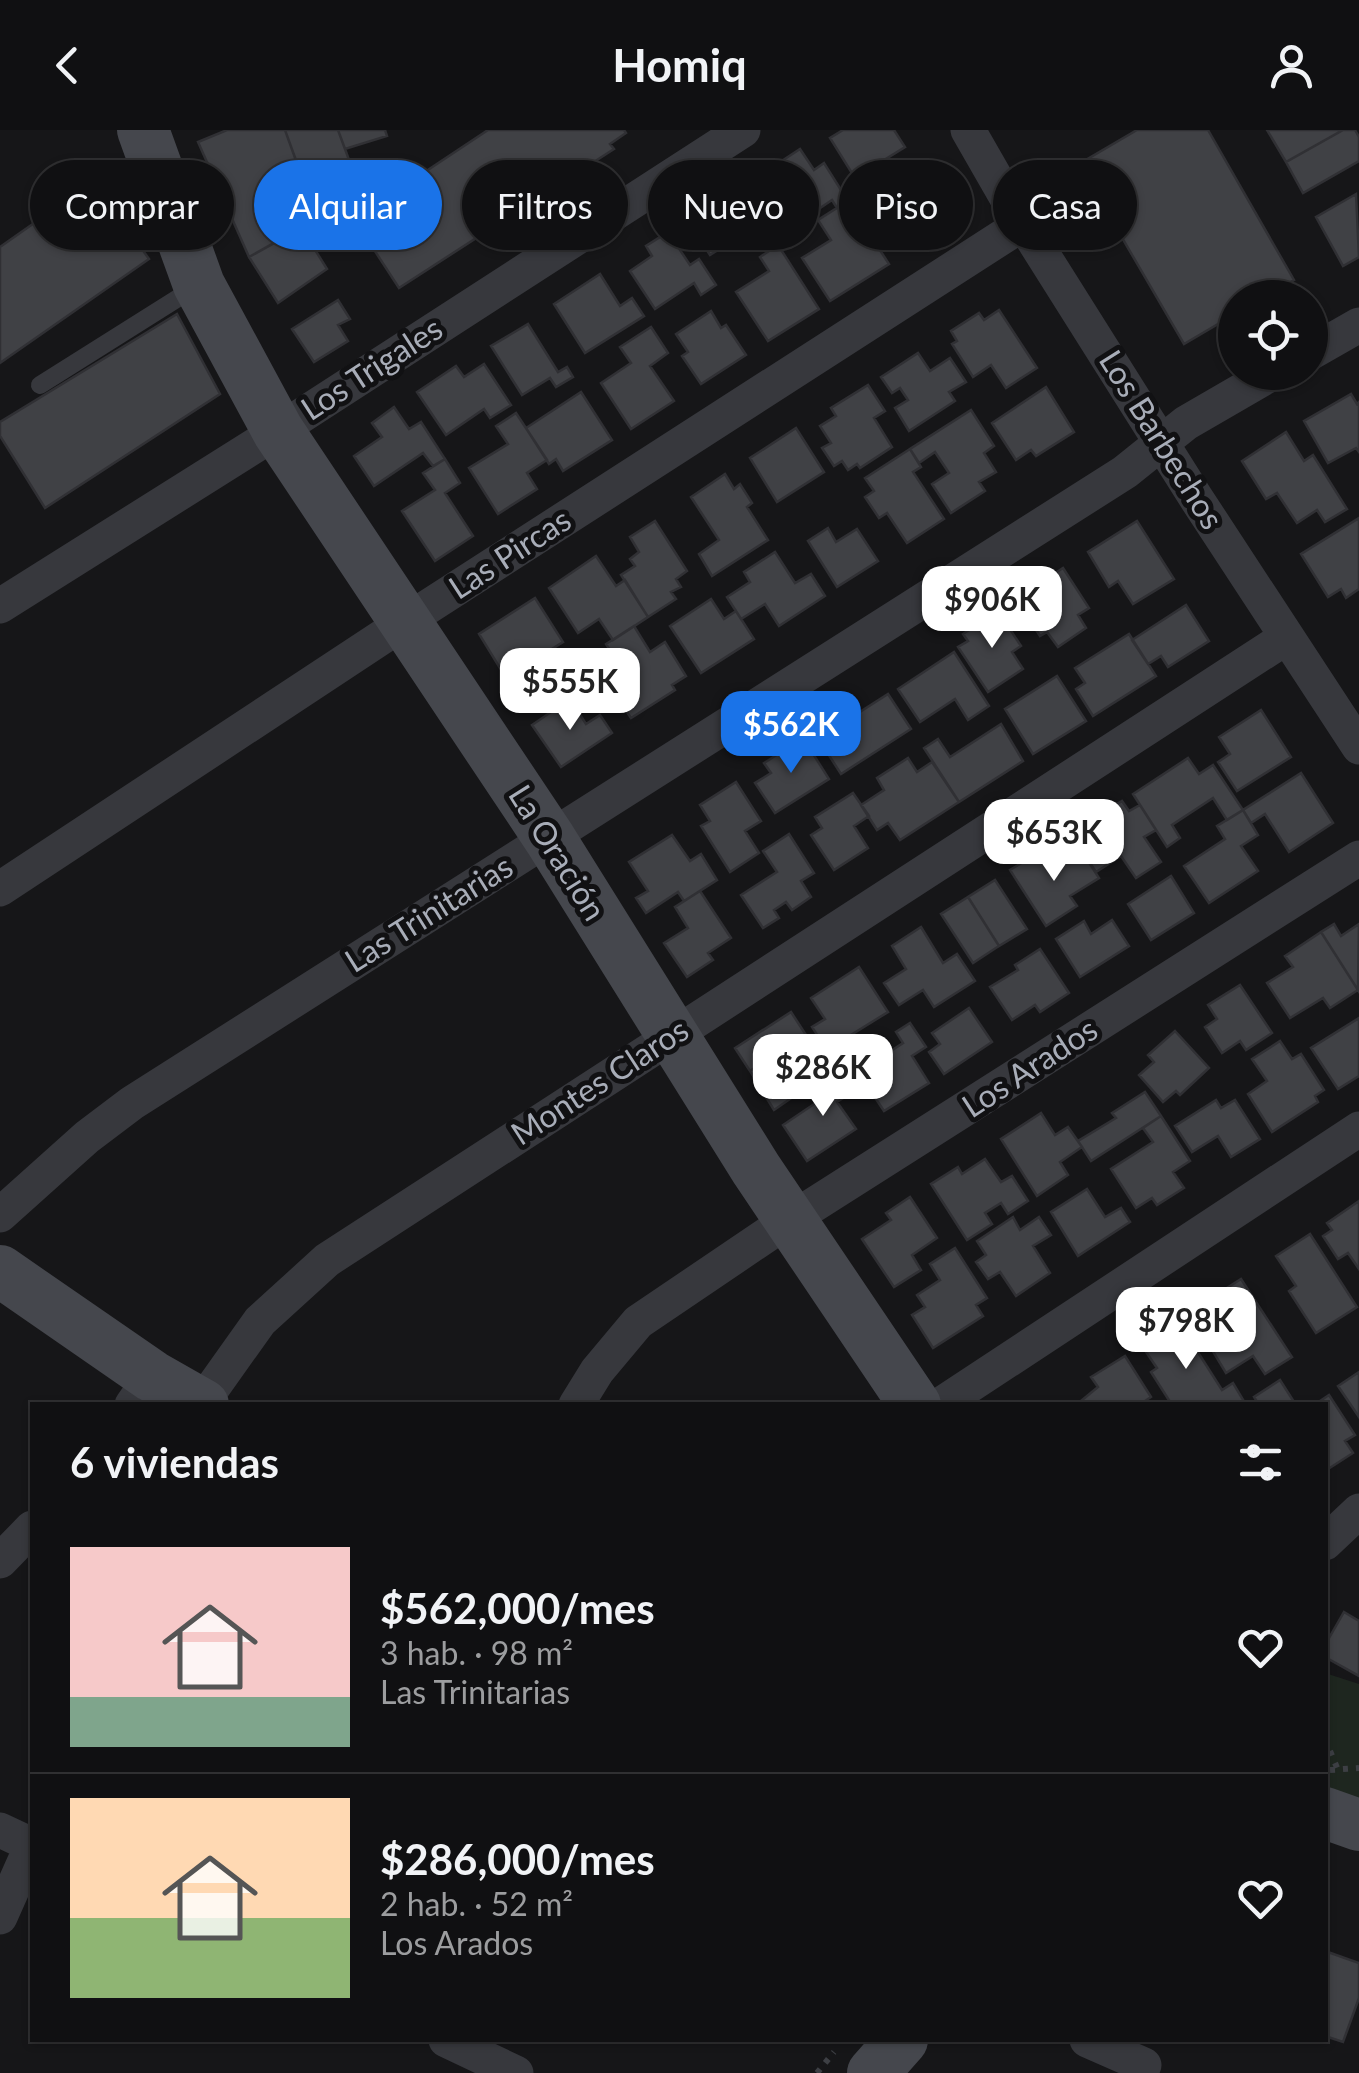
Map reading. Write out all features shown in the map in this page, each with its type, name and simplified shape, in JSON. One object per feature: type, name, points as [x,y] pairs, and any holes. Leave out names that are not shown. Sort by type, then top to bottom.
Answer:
[{"type":"main road","name":"La Oración","points":[[143,130],[199,285],[278,430],[550,839],[672,1036],[913,1402]]},
{"type":"main road","points":[[0,1271],[142,1391],[193,1402]]},
{"type":"main road","points":[[1328,1814],[1359,1825]]},
{"type":"main road","points":[[873,2073],[900,2042]]},
{"type":"street","name":"Los Trigales","points":[[0,606],[743,130]]},
{"type":"street","name":"Los Barbechos","points":[[968,130],[993,172]]},
{"type":"street","name":"Las Pircas","points":[[0,889],[993,244]]},
{"type":"street","name":"Los Barbechos","points":[[1041,250],[1359,746]]},
{"type":"street","points":[[1328,342],[1359,326]]},
{"type":"street","name":"Las Trinitarias","points":[[0,1215],[86,1137],[132,1103],[1125,472],[1186,423],[1243,390]]},
{"type":"street","name":"Montes Claros","points":[[203,1402],[260,1321],[326,1260],[1288,637]]},
{"type":"street","name":"Los Arados","points":[[578,1402],[597,1371],[638,1322],[1359,858]]},
{"type":"street","points":[[945,1402],[1359,1129]]},
{"type":"street","points":[[1328,1541],[1359,1511]]},
{"type":"street","points":[[0,1561],[30,1530]]},
{"type":"street","points":[[0,1830],[30,1844]]},
{"type":"street","points":[[0,1917],[30,1850]]},
{"type":"street","points":[[450,2042],[516,2073]]},
{"type":"street","points":[[1091,2042],[1144,2065]]},
{"type":"lane","points":[[40,385],[199,285]]},
{"type":"path","points":[[1328,1746],[1338,1770],[1359,1768]]},
{"type":"path","points":[[816,2073],[843,2042]]},
{"type":"shaded area","points":[[1328,1674],[1359,1684],[1359,1803],[1328,1791]]},
{"type":"building","points":[[227,130],[285,130],[296,160],[254,160],[254,250],[262,250],[249,257],[234,223],[234,160],[206,160],[198,142]]},
{"type":"building","points":[[285,130],[338,130],[349,160],[296,160]]},
{"type":"building","points":[[338,130],[385,130],[387,136],[345,149]]},
{"type":"building","points":[[488,130],[626,133],[610,144],[614,149],[597,160],[462,160],[462,247],[399,288],[374,250],[442,250],[442,161]]},
{"type":"building","points":[[843,130],[894,130],[905,147],[884,160],[844,160],[830,138]]},
{"type":"building","points":[[1137,130],[1208,130],[1294,280],[1218,280],[1218,324],[1184,344],[1129,250],[1137,250],[1137,160],[1086,160]]},
{"type":"building","points":[[1267,130],[1343,130],[1286,162]]},
{"type":"building","points":[[1343,130],[1355,130],[1359,137],[1359,161],[1303,193],[1286,162]]},
{"type":"building","points":[[800,149],[807,160],[783,160]]},
{"type":"building","points":[[824,163],[839,187],[839,207],[832,200],[819,209],[819,166]]},
{"type":"building","points":[[1356,194],[1359,257],[1343,266],[1316,217]]},
{"type":"building","points":[[839,207],[839,250],[880,250],[889,264],[830,301],[802,258],[831,240],[819,219]]},
{"type":"building","points":[[30,226],[30,250],[143,250],[149,259],[0,363],[0,247]]},
{"type":"building","points":[[261,250],[315,250],[327,269],[278,303],[249,257]]},
{"type":"building","points":[[648,250],[680,250],[690,265],[699,259],[716,285],[701,295],[694,283],[655,309],[630,271],[652,256]]},
{"type":"building","points":[[770,250],[781,250],[819,309],[768,341],[736,292],[769,271],[760,257]]},
{"type":"building","points":[[600,274],[620,306],[632,298],[644,316],[585,353],[554,304]]},
{"type":"building","points":[[338,300],[350,319],[338,325],[348,341],[314,362],[292,329]]},
{"type":"building","points":[[999,310],[1037,368],[1006,388],[991,365],[973,377],[952,344],[957,341],[951,331],[979,313],[984,320]]},
{"type":"building","points":[[711,311],[721,328],[726,325],[746,355],[701,384],[682,356],[688,352],[676,334]]},
{"type":"building","points":[[177,314],[220,394],[45,508],[0,436],[0,422]]},
{"type":"building","points":[[528,324],[558,372],[567,367],[573,377],[556,387],[550,378],[522,395],[491,346]]},
{"type":"building","points":[[651,327],[668,353],[650,366],[674,401],[631,429],[601,383],[631,363],[620,347]]},
{"type":"building","points":[[918,353],[930,371],[950,358],[966,382],[949,392],[955,401],[909,431],[895,408],[908,400],[900,388],[892,393],[881,377]]},
{"type":"building","points":[[484,364],[511,405],[490,418],[484,409],[446,435],[417,392],[456,366],[464,377]]},
{"type":"building","points":[[868,385],[885,411],[874,418],[892,447],[860,468],[857,464],[848,470],[842,461],[834,466],[822,448],[831,443],[820,426],[836,416],[831,408]]},
{"type":"building","points":[[1046,387],[1074,432],[1036,456],[1031,450],[1016,460],[992,423]]},
{"type":"building","points":[[581,392],[612,440],[563,471],[556,459],[549,464],[526,428]]},
{"type":"building","points":[[1351,394],[1359,402],[1359,452],[1356,448],[1328,463],[1304,421]]},
{"type":"building","points":[[394,407],[409,429],[421,422],[445,459],[433,466],[423,453],[374,486],[354,456],[382,437],[372,423]]},
{"type":"building","points":[[971,410],[994,446],[984,453],[996,472],[979,482],[985,491],[951,513],[932,484],[949,473],[935,452],[919,463],[910,449]]},
{"type":"building","points":[[516,413],[547,460],[527,473],[537,489],[498,514],[469,468],[508,444],[496,426]]},
{"type":"building","points":[[796,428],[824,472],[777,502],[750,458]]},
{"type":"building","points":[[1286,432],[1304,461],[1313,455],[1347,509],[1325,522],[1317,510],[1297,523],[1277,493],[1266,499],[1242,461]]},
{"type":"building","points":[[910,449],[921,467],[913,472],[944,519],[907,543],[887,513],[879,518],[865,497],[874,491],[865,478]]},
{"type":"building","points":[[445,459],[460,483],[445,493],[473,536],[435,561],[402,511],[435,490],[423,473]]},
{"type":"building","points":[[725,474],[734,489],[740,484],[752,503],[747,507],[768,540],[712,576],[699,554],[719,540],[691,497]]},
{"type":"building","points":[[1359,518],[1359,589],[1346,598],[1341,589],[1328,597],[1301,554]]},
{"type":"building","points":[[655,521],[687,571],[676,579],[681,587],[671,592],[676,599],[648,617],[621,575],[635,566],[630,559],[639,552],[630,537]]},
{"type":"building","points":[[1137,521],[1174,579],[1133,604],[1118,581],[1109,587],[1088,552]]},
{"type":"building","points":[[828,528],[836,542],[857,529],[878,561],[837,587],[808,541]]},
{"type":"building","points":[[775,552],[795,583],[811,574],[825,596],[779,626],[765,604],[741,619],[727,597],[750,582],[744,572]]},
{"type":"building","points":[[596,556],[616,586],[625,580],[648,617],[613,640],[599,619],[578,633],[549,588]]},
{"type":"building","points":[[1063,568],[1089,608],[1078,615],[1086,628],[1058,647],[1047,632],[1040,636],[1016,599]]},
{"type":"building","points":[[535,598],[563,642],[523,667],[521,662],[503,673],[479,634]]},
{"type":"building","points":[[711,599],[724,619],[736,611],[754,639],[701,673],[670,626]]},
{"type":"building","points":[[1186,605],[1209,641],[1168,667],[1161,656],[1148,664],[1132,640]]},
{"type":"building","points":[[998,611],[1021,646],[1012,652],[1023,669],[988,692],[958,647],[968,641],[963,634]]},
{"type":"building","points":[[634,626],[650,652],[665,642],[686,676],[672,685],[675,690],[631,718],[610,687],[627,676],[606,644]]},
{"type":"building","points":[[1129,634],[1156,676],[1093,716],[1076,689],[1085,683],[1075,668]]},
{"type":"building","points":[[954,652],[989,706],[968,720],[955,699],[920,722],[898,689]]},
{"type":"building","points":[[1057,676],[1086,721],[1033,754],[1005,709]]},
{"type":"building","points":[[888,694],[911,729],[841,774],[803,715],[822,703],[832,719],[850,707],[855,715]]},
{"type":"building","points":[[570,699],[586,724],[600,715],[612,733],[561,767],[532,725]]},
{"type":"building","points":[[1261,710],[1291,757],[1237,791],[1218,762],[1230,754],[1219,737]]},
{"type":"building","points":[[1001,724],[1023,761],[959,802],[924,748],[938,739],[950,757]]},
{"type":"building","points":[[803,738],[829,779],[775,813],[755,783],[771,773],[764,763]]},
{"type":"building","points":[[908,758],[917,772],[932,762],[959,802],[900,840],[888,823],[877,830],[861,805],[884,790],[877,778]]},
{"type":"building","points":[[1188,758],[1199,774],[1213,765],[1243,810],[1227,820],[1213,798],[1172,825],[1180,838],[1167,847],[1133,794]]},
{"type":"building","points":[[1301,773],[1333,823],[1289,852],[1265,814],[1251,823],[1243,810]]},
{"type":"building","points":[[736,782],[761,821],[745,831],[759,853],[730,872],[701,826],[710,821],[700,805]]},
{"type":"building","points":[[853,793],[869,816],[854,826],[868,848],[834,870],[811,835],[822,828],[815,817]]},
{"type":"building","points":[[1122,801],[1129,811],[1140,805],[1156,830],[1144,837],[1161,862],[1136,878],[1121,856],[1096,872],[1078,845],[1110,825],[1102,813]]},
{"type":"building","points":[[1243,810],[1258,835],[1241,846],[1258,871],[1209,903],[1184,866],[1225,839],[1217,826]]},
{"type":"building","points":[[789,834],[814,873],[801,881],[811,897],[792,910],[786,902],[774,910],[779,918],[763,928],[741,895],[777,872],[763,851]]},
{"type":"building","points":[[672,835],[690,861],[701,854],[717,880],[684,901],[678,892],[646,913],[636,898],[648,891],[629,862]]},
{"type":"building","points":[[1081,850],[1099,878],[1070,896],[1077,906],[1046,926],[1010,870],[1041,851],[1052,869]]},
{"type":"building","points":[[1171,876],[1194,913],[1151,940],[1128,904]]},
{"type":"building","points":[[995,880],[1027,929],[999,946],[968,897]]},
{"type":"building","points":[[700,891],[731,938],[708,953],[713,960],[687,977],[664,943],[688,928],[675,907]]},
{"type":"building","points":[[968,897],[999,946],[973,963],[941,914]]},
{"type":"building","points":[[1112,920],[1129,946],[1080,977],[1056,939],[1084,921],[1091,934]]},
{"type":"building","points":[[1334,924],[1341,936],[1359,924],[1358,990],[1321,932]]},
{"type":"building","points":[[921,927],[943,963],[957,954],[975,981],[934,1007],[923,990],[899,1005],[884,983],[906,969],[892,946]]},
{"type":"building","points":[[1321,932],[1358,990],[1330,1008],[1323,998],[1290,1018],[1267,983],[1293,967],[1285,956]]},
{"type":"building","points":[[1040,949],[1069,993],[1040,1012],[1035,1005],[1012,1020],[990,987],[1018,970],[1015,965]]},
{"type":"building","points":[[859,967],[888,1012],[843,1040],[850,1051],[834,1061],[812,1027],[825,1019],[811,998]]},
{"type":"building","points":[[1240,985],[1272,1033],[1246,1050],[1240,1041],[1222,1053],[1205,1027],[1217,1019],[1208,1005]]},
{"type":"building","points":[[969,1008],[992,1042],[944,1074],[929,1052],[940,1044],[932,1033]]},
{"type":"building","points":[[791,1012],[806,1035],[750,1071],[735,1048]]},
{"type":"building","points":[[1359,1018],[1359,1076],[1338,1089],[1311,1048]]},
{"type":"building","points":[[910,1023],[926,1047],[912,1056],[929,1083],[884,1111],[858,1072],[903,1043],[896,1032]]},
{"type":"building","points":[[1175,1031],[1209,1068],[1180,1095],[1176,1091],[1163,1102],[1139,1075],[1154,1062],[1148,1055]]},
{"type":"building","points":[[806,1035],[821,1056],[808,1064],[820,1081],[805,1089],[797,1077],[782,1087],[790,1099],[774,1110],[750,1071]]},
{"type":"building","points":[[1280,1041],[1292,1059],[1301,1054],[1324,1090],[1315,1096],[1318,1102],[1272,1132],[1248,1094],[1267,1081],[1252,1059]]},
{"type":"building","points":[[839,1068],[854,1091],[837,1102],[856,1129],[807,1161],[783,1125],[829,1094],[820,1081]]},
{"type":"building","points":[[1145,1092],[1161,1116],[1091,1161],[1078,1141],[1116,1118],[1112,1113]]},
{"type":"building","points":[[1216,1100],[1221,1108],[1235,1100],[1260,1139],[1231,1157],[1218,1136],[1192,1152],[1175,1126]]},
{"type":"building","points":[[1041,1113],[1055,1135],[1068,1127],[1082,1147],[1060,1162],[1068,1175],[1037,1196],[1001,1139]]},
{"type":"building","points":[[1161,1116],[1190,1161],[1173,1172],[1184,1188],[1157,1205],[1152,1198],[1136,1208],[1111,1169],[1153,1142],[1143,1128]]},
{"type":"building","points":[[985,1159],[1001,1182],[1012,1176],[1028,1201],[1008,1214],[1001,1203],[985,1213],[992,1224],[967,1240],[931,1184],[958,1167],[962,1174]]},
{"type":"building","points":[[1087,1189],[1105,1217],[1121,1208],[1130,1222],[1078,1256],[1051,1212]]},
{"type":"building","points":[[910,1197],[937,1238],[912,1255],[921,1270],[894,1287],[862,1239],[891,1220],[886,1213]]},
{"type":"building","points":[[1359,1201],[1359,1269],[1348,1253],[1338,1259],[1323,1236],[1332,1230],[1327,1223]]},
{"type":"building","points":[[1013,1217],[1020,1230],[1039,1217],[1051,1235],[1033,1246],[1050,1273],[1016,1296],[1000,1272],[988,1279],[976,1262],[986,1255],[977,1241]]},
{"type":"building","points":[[1310,1234],[1357,1307],[1316,1333],[1289,1291],[1296,1286],[1276,1256]]},
{"type":"building","points":[[955,1248],[987,1298],[976,1305],[983,1316],[933,1348],[912,1315],[925,1307],[917,1295],[940,1280],[930,1264]]},
{"type":"building","points":[[1241,1279],[1292,1357],[1265,1374],[1253,1356],[1226,1373],[1206,1340],[1215,1334],[1208,1322],[1226,1311],[1216,1295]]},
{"type":"building","points":[[1178,1321],[1222,1390],[1233,1383],[1244,1402],[1170,1402],[1151,1372],[1157,1368],[1146,1352],[1159,1344],[1154,1336]]},
{"type":"building","points":[[1125,1356],[1151,1397],[1144,1402],[1080,1402],[1098,1387],[1091,1377]]},
{"type":"building","points":[[1359,1372],[1359,1417],[1338,1386]]},
{"type":"building","points":[[1280,1380],[1294,1402],[1257,1402],[1254,1397]]},
{"type":"building","points":[[1329,1395],[1355,1435],[1345,1441],[1353,1453],[1328,1469],[1328,1402],[1318,1402]]},
{"type":"building","points":[[1344,1612],[1359,1621],[1359,1676],[1328,1659],[1328,1640]]},
{"type":"building","points":[[1328,1952],[1359,1963],[1359,1998],[1343,2042],[1328,2037]]}]
